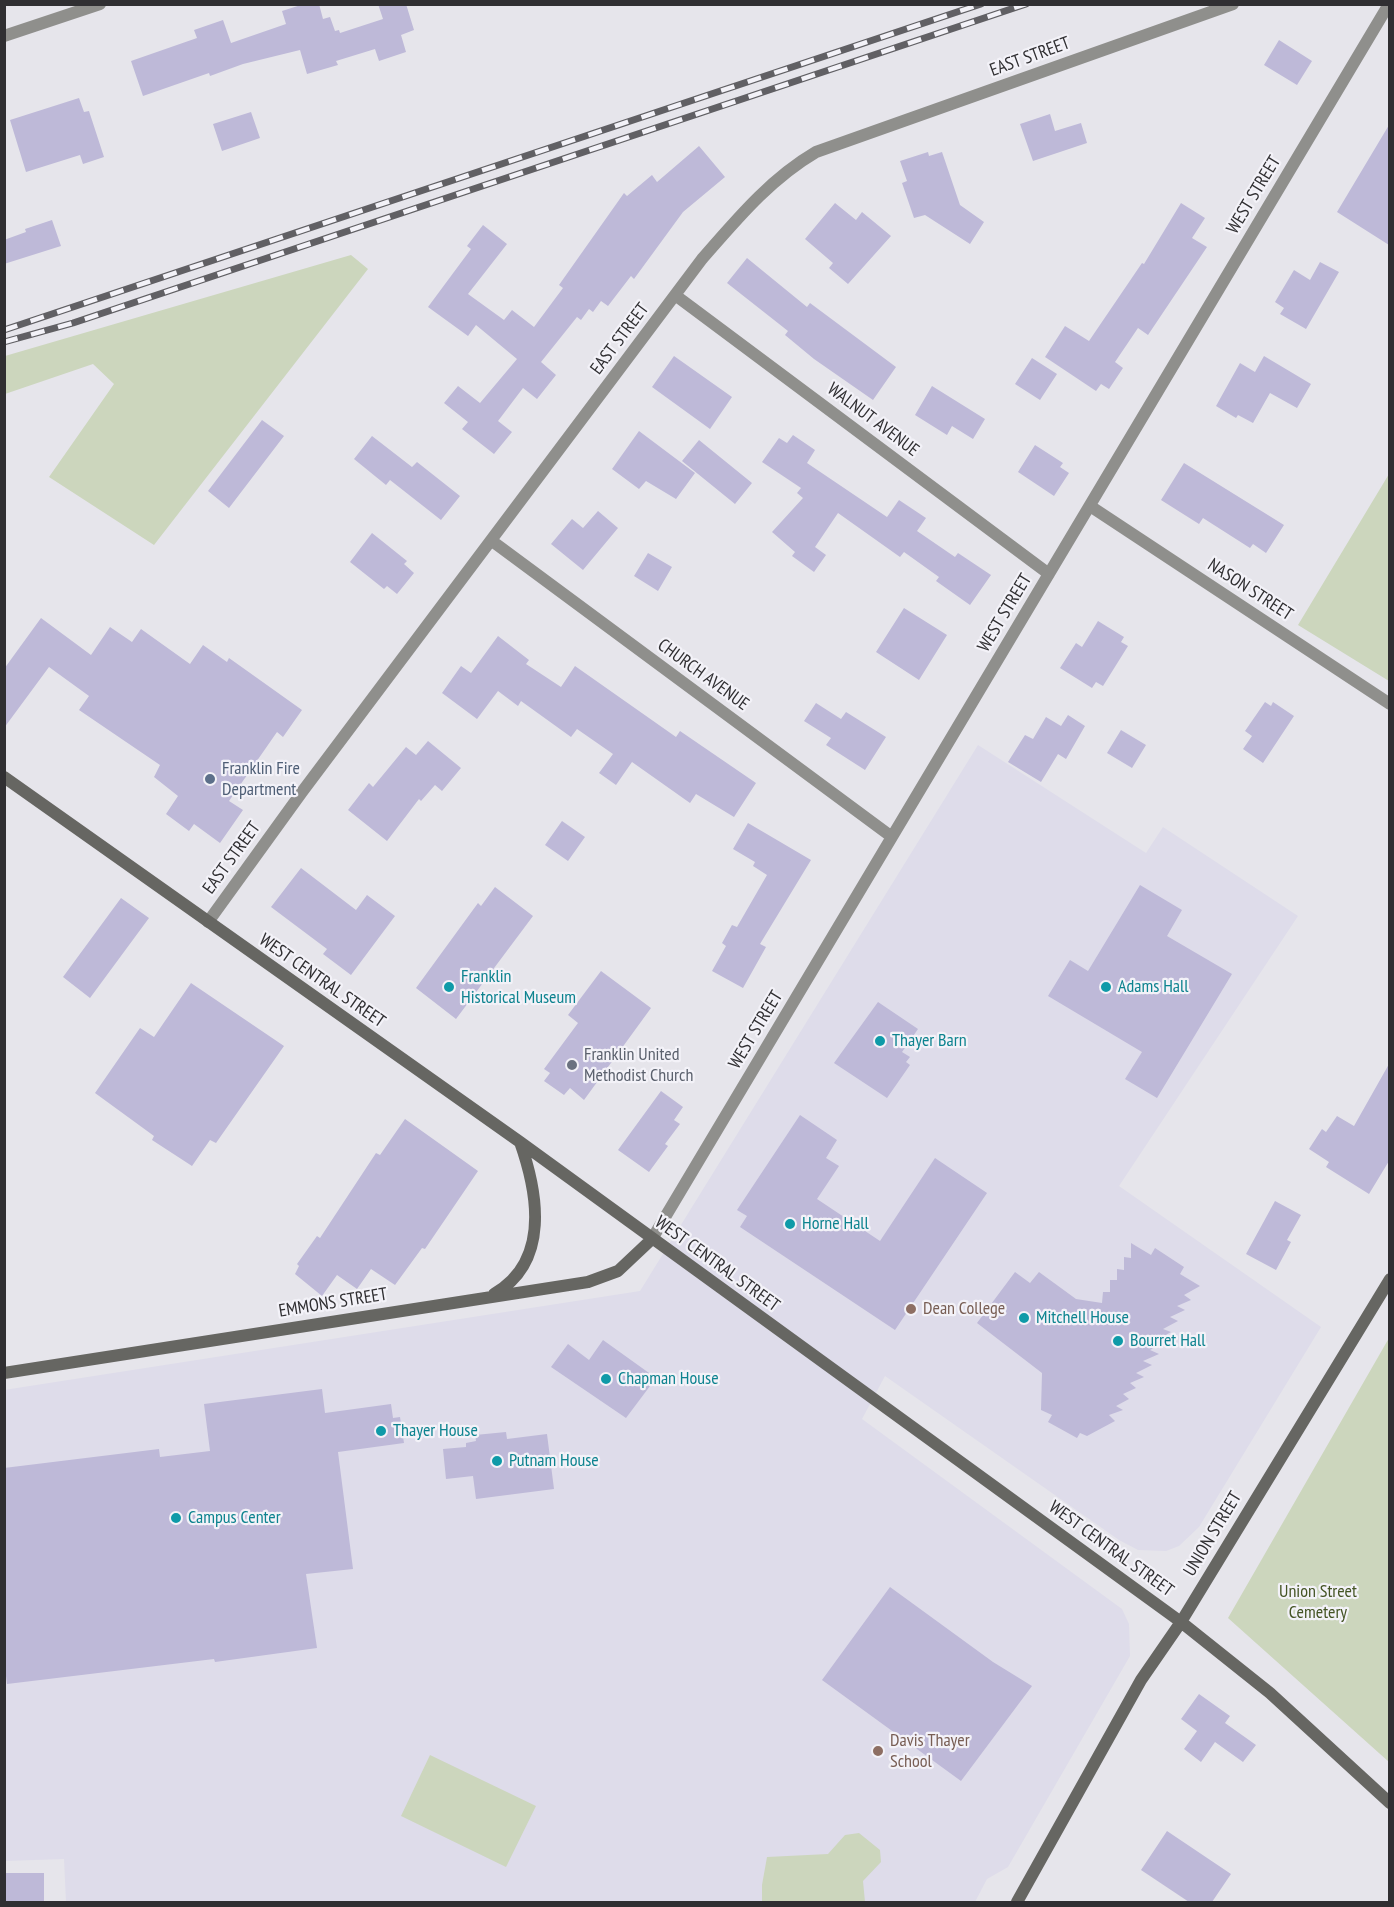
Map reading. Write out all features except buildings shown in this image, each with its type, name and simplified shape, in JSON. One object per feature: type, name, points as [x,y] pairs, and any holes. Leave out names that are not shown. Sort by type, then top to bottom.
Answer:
[{"type":"main road","name":"WEST CENTRAL STREET","points":[[4,777],[520,1142],[1181,1622],[1263,1687],[1389,1803]]},
{"type":"main road","points":[[489,1298],[511,1282],[529,1258],[534,1242],[534,1190],[520,1142]]},
{"type":"main road","name":"EMMONS STREET","points":[[4,1373],[489,1298],[606,1277],[631,1261],[652,1239]]},
{"type":"main road","name":"UNION STREET","points":[[1017,1902],[1140,1680],[1181,1622],[1389,1279]]},
{"type":"street","points":[[4,36],[100,4]]},
{"type":"street","name":"EAST STREET","points":[[208,922],[302,792],[702,259],[758,195],[792,166],[816,152],[1233,4]]},
{"type":"street","name":"WEST STREET","points":[[652,1239],[1389,4]]},
{"type":"street","name":"WALNUT AVENUE","points":[[675,295],[1049,574]]},
{"type":"street","name":"NASON STREET","points":[[1090,506],[1389,704]]},
{"type":"street","name":"CHURCH AVENUE","points":[[492,541],[892,837]]},
{"type":"shaded area","name":"Dean College","points":[[978,745],[1146,853],[1163,827],[1298,916],[1119,1186],[1321,1327],[1199,1527],[1179,1546],[1166,1551],[1138,1550],[1119,1540],[885,1376],[862,1419],[1122,1609],[1129,1624],[1130,1656],[1008,1867],[987,1879],[975,1902],[66,1902],[64,1859],[5,1861],[4,1390],[640,1291]]},
{"type":"green space","points":[[351,255],[368,269],[154,545],[49,477],[114,384],[93,364],[5,394],[5,356]]},
{"type":"green space","points":[[1389,474],[1390,681],[1298,625]]},
{"type":"green space","name":"Union Street Cemetery","points":[[1389,1338],[1389,1762],[1228,1618]]},
{"type":"green space","points":[[430,1755],[536,1806],[506,1867],[401,1816]]},
{"type":"green space","points":[[859,1833],[880,1850],[881,1862],[863,1881],[865,1902],[762,1902],[762,1885],[767,1857],[828,1854],[845,1835]]},
{"type":"railway","points":[[4,330],[981,4]]},
{"type":"railway","points":[[4,342],[73,323],[1026,4]]},
{"type":"place","name":"Franklin Fire Department","points":[[210,779]]},
{"type":"place","name":"Franklin Historical Museum","points":[[449,987]]},
{"type":"place","name":"Adams Hall","points":[[1106,987]]},
{"type":"place","name":"Thayer Barn","points":[[880,1041]]},
{"type":"place","name":"Franklin United Methodist Church","points":[[572,1065]]},
{"type":"place","name":"Horne Hall","points":[[790,1224]]},
{"type":"place","name":"Dean College","points":[[911,1309]]},
{"type":"place","name":"Mitchell House","points":[[1024,1318]]},
{"type":"place","name":"Bourret Hall","points":[[1118,1341]]},
{"type":"place","name":"Chapman House","points":[[606,1379]]},
{"type":"place","name":"Thayer House","points":[[381,1431]]},
{"type":"place","name":"Putnam House","points":[[497,1461]]},
{"type":"place","name":"Campus Center","points":[[176,1518]]},
{"type":"place","name":"Davis Thayer School","points":[[878,1751]]}]
